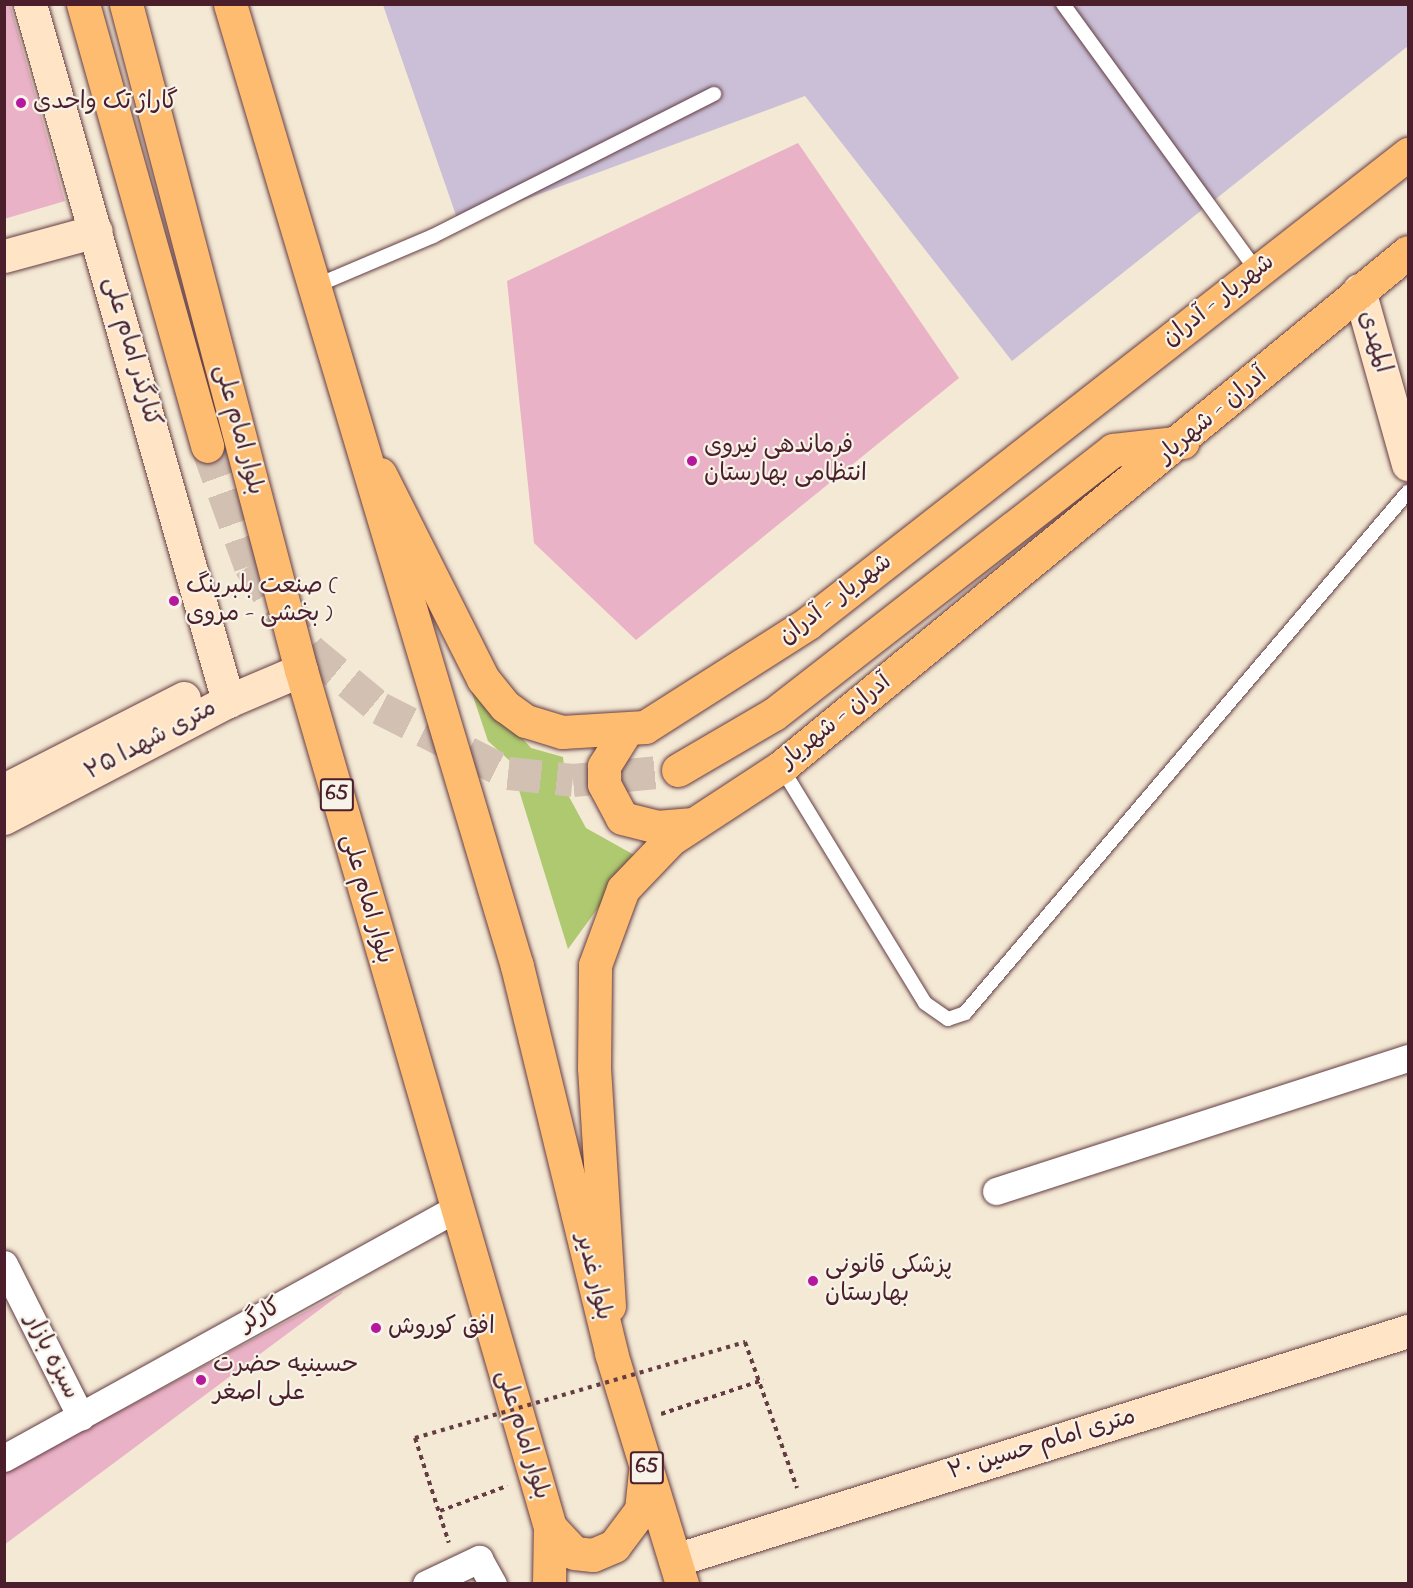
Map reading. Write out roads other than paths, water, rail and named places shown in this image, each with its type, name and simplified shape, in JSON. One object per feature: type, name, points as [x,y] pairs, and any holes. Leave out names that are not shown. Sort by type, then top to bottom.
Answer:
[{"type":"main road","points":[[83,4],[207,446]]},
{"type":"main road","name":"بلوار امام علی","points":[[126,4],[298,660],[455,1209],[550,1527],[549,1584]]},
{"type":"main road","name":"65","points":[[230,4],[343,397]]},
{"type":"main road","name":"شهریار - آدران","points":[[343,397],[432,583],[483,679],[505,706],[526,721],[562,732],[645,726],[704,693],[808,623],[1408,154]]},
{"type":"main road","name":"آدران - شهریار","points":[[611,1353],[594,1068],[595,964],[623,889],[693,824],[781,767],[1183,442],[1359,290],[1408,252]]},
{"type":"main road","name":"بلوار غدیر","points":[[343,397],[517,966],[611,1353],[678,1572]]},
{"type":"main road","points":[[678,770],[774,714],[1113,450],[1183,442]]},
{"type":"main road","points":[[627,729],[604,766],[604,784],[622,818],[657,827],[693,824]]},
{"type":"main road","points":[[550,1527],[574,1553],[593,1556],[614,1546],[641,1510],[644,1457]]},
{"type":"street","name":"کنارگذر امام علی","points":[[30,4],[225,691]]},
{"type":"street","points":[[4,256],[96,231]]},
{"type":"street","name":"المهدی","points":[[1359,290],[1402,418],[1408,464]]},
{"type":"street","name":"۲۵ متری شهدا","points":[[4,790],[298,660]]},
{"type":"street","name":"۲۵ متری شهدا","points":[[4,818],[225,691]]},
{"type":"street","points":[[996,1191],[1408,1058]]},
{"type":"street","name":"کارگر","points":[[4,1458],[455,1209]]},
{"type":"street","name":"سبزه بازار","points":[[4,1264],[81,1417]]},
{"type":"street","name":"۲۰ متری امام حسین","points":[[678,1572],[807,1518],[1408,1331]]},
{"type":"street","points":[[426,1584],[479,1559],[493,1584]]},
{"type":"lane","points":[[1063,4],[1257,271]]},
{"type":"lane","points":[[313,287],[433,236],[714,94]]},
{"type":"lane","points":[[781,767],[925,1003],[948,1019],[965,1013],[1408,492]]},
{"type":"tunnel","points":[[207,446],[250,565],[278,609],[311,651],[380,708],[508,773],[573,780],[678,770]]},
{"type":"place","name":"گاراژ تک واحدی","points":[[21,103]]},
{"type":"place","name":"فرماندهی نیروی انتظامی بهارستان","points":[[692,461]]},
{"type":"place","name":"صنعت بلبرینگ ( بخشی - مروی )","points":[[174,601]]},
{"type":"place","name":"پزشکی قانونی بهارستان","points":[[813,1281]]},
{"type":"place","name":"افق کوروش","points":[[376,1328]]},
{"type":"place","name":"حسینیه حضرت علی اصغر","points":[[201,1380]]}]
